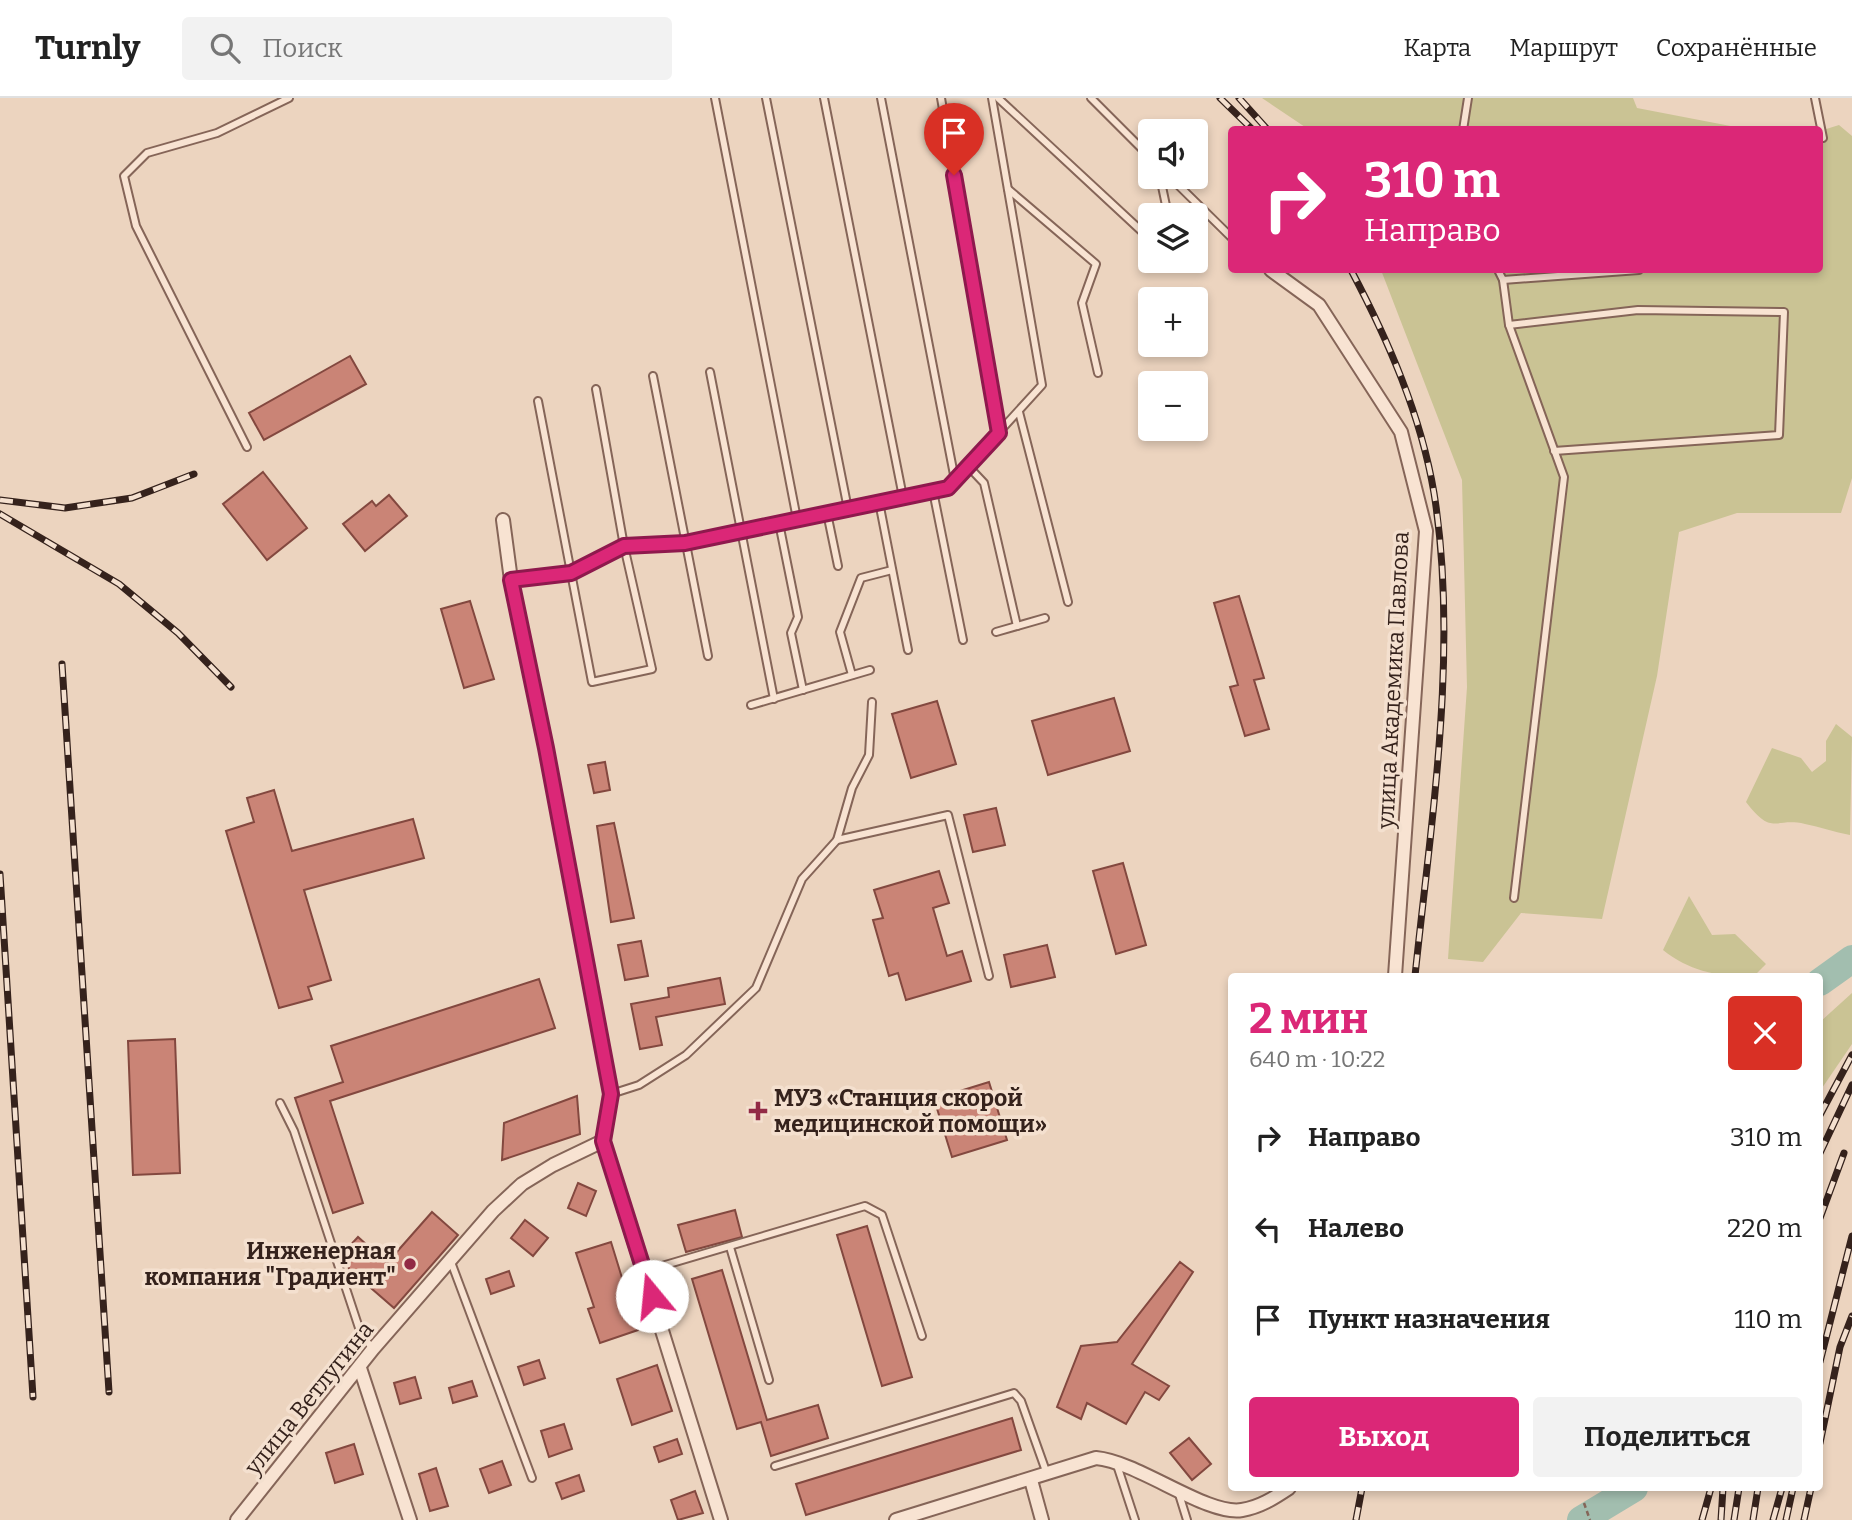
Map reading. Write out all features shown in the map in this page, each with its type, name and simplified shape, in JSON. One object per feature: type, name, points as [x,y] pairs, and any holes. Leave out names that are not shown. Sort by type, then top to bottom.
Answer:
[{"type":"street","name":"улица Академика Павлова","points":[[1275,273],[1319,305],[1401,432],[1426,531],[1395,973]]},
{"type":"street","points":[[503,520],[511,580],[546,748],[611,1094],[603,1141],[720,1520]]},
{"type":"street","name":"улица Ветлугина","points":[[237,1520],[373,1349],[493,1211],[522,1185],[553,1165],[603,1141]]},
{"type":"street","points":[[360,1368],[410,1520]]},
{"type":"street","points":[[896,1520],[1096,1458],[1115,1460],[1205,1503],[1238,1511],[1266,1504],[1285,1491]]},
{"type":"street","points":[[1031,1480],[1041,1520]]},
{"type":"lane","points":[[247,447],[136,226],[124,176],[147,153],[217,132],[289,98]]},
{"type":"lane","points":[[715,98],[797,519]]},
{"type":"lane","points":[[766,98],[848,509]]},
{"type":"lane","points":[[824,98],[903,497]]},
{"type":"lane","points":[[881,98],[955,481]]},
{"type":"lane","points":[[941,98],[999,433]]},
{"type":"lane","points":[[511,580],[571,573],[624,546],[685,543],[948,488],[955,481],[1042,386],[992,98]]},
{"type":"lane","points":[[998,98],[1138,228]]},
{"type":"lane","points":[[1091,98],[1138,145]]},
{"type":"lane","points":[[1464,126],[1468,98]]},
{"type":"lane","points":[[1815,98],[1821,126]]},
{"type":"lane","points":[[1008,189],[1096,264],[1082,303],[1098,373]]},
{"type":"lane","points":[[1182,189],[1228,234]]},
{"type":"lane","points":[[1500,273],[1503,280],[1509,325],[1564,477],[1514,898]]},
{"type":"lane","points":[[1503,280],[1598,273]]},
{"type":"lane","points":[[1509,325],[1637,310],[1784,312],[1779,435],[1554,451]]},
{"type":"lane","points":[[710,372],[774,699]]},
{"type":"lane","points":[[653,376],[708,656]]},
{"type":"lane","points":[[538,401],[592,682],[652,669],[624,546],[596,388]]},
{"type":"lane","points":[[1019,411],[1068,602]]},
{"type":"lane","points":[[968,466],[984,483],[1017,626]]},
{"type":"lane","points":[[933,491],[963,640]]},
{"type":"lane","points":[[879,502],[908,650]]},
{"type":"lane","points":[[827,513],[838,566]]},
{"type":"lane","points":[[779,523],[798,617],[791,633],[803,690]]},
{"type":"lane","points":[[852,675],[840,632],[844,621],[861,578],[892,570]]},
{"type":"lane","points":[[996,632],[1045,618]]},
{"type":"lane","points":[[751,705],[870,670]]},
{"type":"lane","points":[[611,1094],[639,1085],[686,1055],[756,988],[802,879],[837,840],[852,788],[869,754],[872,702]]},
{"type":"lane","points":[[837,840],[948,815],[989,976]]},
{"type":"lane","points":[[280,1103],[294,1131],[361,1334],[373,1349]]},
{"type":"lane","points":[[645,1271],[865,1206],[882,1215],[922,1336]]},
{"type":"lane","points":[[730,1247],[769,1380]]},
{"type":"lane","points":[[451,1262],[532,1478]]},
{"type":"lane","points":[[775,1466],[1014,1393],[1021,1401],[1047,1474]]},
{"type":"lane","points":[[1115,1460],[1135,1520]]},
{"type":"lane","points":[[1177,1490],[1187,1520]]},
{"type":"path","points":[[1584,1503],[1590,1520]]},
{"type":"shaded area","points":[[1262,98],[1633,98],[1637,108],[1730,126],[1304,126]]},
{"type":"shaded area","points":[[1839,125],[1852,136],[1852,478],[1841,513],[1737,513],[1679,532],[1657,676],[1602,919],[1521,913],[1483,962],[1448,959],[1467,687],[1462,480],[1382,273],[1823,273],[1823,130]]},
{"type":"shaded area","points":[[1836,724],[1852,737],[1850,835],[1795,822],[1774,824],[1762,819],[1746,802],[1772,748],[1801,758],[1812,772],[1826,761],[1826,741]]},
{"type":"shaded area","points":[[1689,896],[1712,935],[1735,934],[1766,964],[1757,973],[1706,972],[1663,950]]},
{"type":"shaded area","points":[[1852,993],[1852,1044],[1823,1087],[1823,1019]]},
{"type":"building","points":[[350,356],[366,384],[264,440],[249,413]]},
{"type":"building","points":[[263,472],[307,528],[267,560],[223,504]]},
{"type":"building","points":[[389,495],[407,516],[365,551],[343,524],[372,501],[376,506]]},
{"type":"building","points":[[1239,596],[1264,678],[1254,680],[1269,729],[1245,736],[1230,687],[1238,685],[1214,603]]},
{"type":"building","points":[[470,601],[494,679],[464,688],[441,609]]},
{"type":"building","points":[[1114,698],[1130,751],[1048,775],[1032,721]]},
{"type":"building","points":[[937,701],[956,764],[911,778],[892,714]]},
{"type":"building","points":[[605,762],[610,790],[594,793],[588,765]]},
{"type":"building","points":[[274,790],[292,851],[413,819],[424,858],[304,890],[331,980],[308,987],[312,999],[279,1008],[226,831],[254,822],[247,798]]},
{"type":"building","points":[[996,808],[1005,845],[973,852],[964,815]]},
{"type":"building","points":[[614,823],[634,918],[611,922],[597,826]]},
{"type":"building","points":[[1123,863],[1146,945],[1116,954],[1093,871]]},
{"type":"building","points":[[939,871],[949,903],[933,908],[947,956],[962,951],[971,981],[906,1000],[898,973],[889,976],[873,920],[883,918],[874,890]]},
{"type":"building","points":[[641,941],[648,976],[625,980],[618,945]]},
{"type":"building","points":[[1047,945],[1055,977],[1011,987],[1004,955]]},
{"type":"building","points":[[720,978],[725,1004],[656,1017],[662,1045],[640,1049],[631,1004],[669,997],[668,988]]},
{"type":"building","points":[[539,979],[555,1028],[330,1101],[363,1203],[333,1213],[295,1098],[343,1082],[331,1046]]},
{"type":"building","points":[[175,1039],[180,1173],[133,1175],[128,1041]]},
{"type":"building","points":[[989,1082],[1007,1140],[952,1157],[934,1099]]},
{"type":"building","points":[[577,1096],[580,1134],[502,1160],[504,1123]]},
{"type":"building","points":[[578,1183],[596,1191],[586,1216],[568,1208]]},
{"type":"building","points":[[735,1210],[742,1237],[686,1252],[678,1225]]},
{"type":"building","name":"Инженерная компания \"Градиент\"","points":[[432,1212],[458,1235],[394,1308],[349,1269],[345,1251],[358,1237],[387,1263]]},
{"type":"building","points":[[525,1220],[548,1238],[533,1256],[511,1238]]},
{"type":"building","points":[[867,1226],[912,1377],[882,1386],[837,1235]]},
{"type":"building","points":[[611,1242],[638,1330],[600,1343],[588,1309],[594,1307],[576,1253]]},
{"type":"building","points":[[1180,1262],[1193,1272],[1132,1364],[1169,1386],[1159,1400],[1145,1392],[1126,1424],[1087,1403],[1081,1419],[1057,1407],[1081,1346],[1117,1342]]},
{"type":"building","points":[[722,1270],[767,1420],[818,1405],[828,1438],[771,1456],[761,1422],[737,1429],[692,1279]]},
{"type":"building","points":[[509,1271],[514,1286],[491,1294],[486,1279]]},
{"type":"building","points":[[539,1360],[545,1378],[524,1385],[518,1367]]},
{"type":"building","points":[[657,1365],[672,1411],[632,1425],[617,1379]]},
{"type":"building","points":[[415,1377],[421,1398],[400,1404],[394,1383]]},
{"type":"building","points":[[472,1381],[477,1396],[453,1403],[449,1388]]},
{"type":"building","points":[[1012,1418],[1021,1450],[806,1515],[796,1484]]},
{"type":"building","points":[[564,1424],[572,1449],[549,1457],[541,1431]]},
{"type":"building","points":[[1189,1438],[1211,1464],[1192,1480],[1170,1453]]},
{"type":"building","points":[[677,1439],[682,1454],[659,1462],[654,1447]]},
{"type":"building","points":[[354,1444],[363,1474],[335,1483],[326,1453]]},
{"type":"building","points":[[502,1461],[511,1485],[489,1493],[480,1469]]},
{"type":"building","points":[[436,1468],[448,1506],[430,1511],[419,1474]]},
{"type":"building","points":[[579,1475],[584,1491],[562,1499],[556,1483]]},
{"type":"building","points":[[695,1491],[703,1513],[678,1520],[671,1500]]},
{"type":"waterway","points":[[1823,980],[1852,959]]},
{"type":"waterway","points":[[1581,1520],[1629,1491]]},
{"type":"railway","points":[[1220,98],[1249,126]]},
{"type":"railway","points":[[1239,98],[1264,126]]},
{"type":"railway","points":[[1353,273],[1402,378],[1421,435],[1434,493],[1441,552],[1444,612],[1440,735],[1415,973]]},
{"type":"railway","points":[[0,500],[65,508],[132,498],[194,474]]},
{"type":"railway","points":[[0,514],[119,584],[178,633],[231,687]]},
{"type":"railway","points":[[62,664],[109,1392]]},
{"type":"railway","points":[[0,874],[33,1397]]},
{"type":"railway","points":[[1823,1109],[1852,1055]]},
{"type":"railway","points":[[1823,1147],[1852,1085]]},
{"type":"railway","points":[[1823,1210],[1844,1153]]},
{"type":"railway","points":[[1823,1350],[1852,1236]]},
{"type":"railway","points":[[1823,1429],[1840,1347],[1852,1316]]},
{"type":"railway","points":[[1356,1520],[1361,1491]]},
{"type":"railway","points":[[1702,1520],[1710,1491]]},
{"type":"railway","points":[[1721,1520],[1723,1491]]},
{"type":"railway","points":[[1734,1520],[1739,1491]]},
{"type":"railway","points":[[1753,1520],[1758,1491]]},
{"type":"railway","points":[[1773,1520],[1781,1491]]},
{"type":"railway","points":[[1786,1520],[1792,1491]]},
{"type":"railway","points":[[1804,1520],[1810,1491]]},
{"type":"place","name":"МУЗ «Станция скорой медицинской помощи»","points":[[758,1111]]},
{"type":"place","name":"Инженерная компания \"Градиент\"","points":[[410,1264]]},
{"type":"route","points":[[652,1296],[603,1141],[611,1094],[546,748],[511,580],[571,573],[624,546],[685,543],[948,488],[999,433],[954,175]]}]
